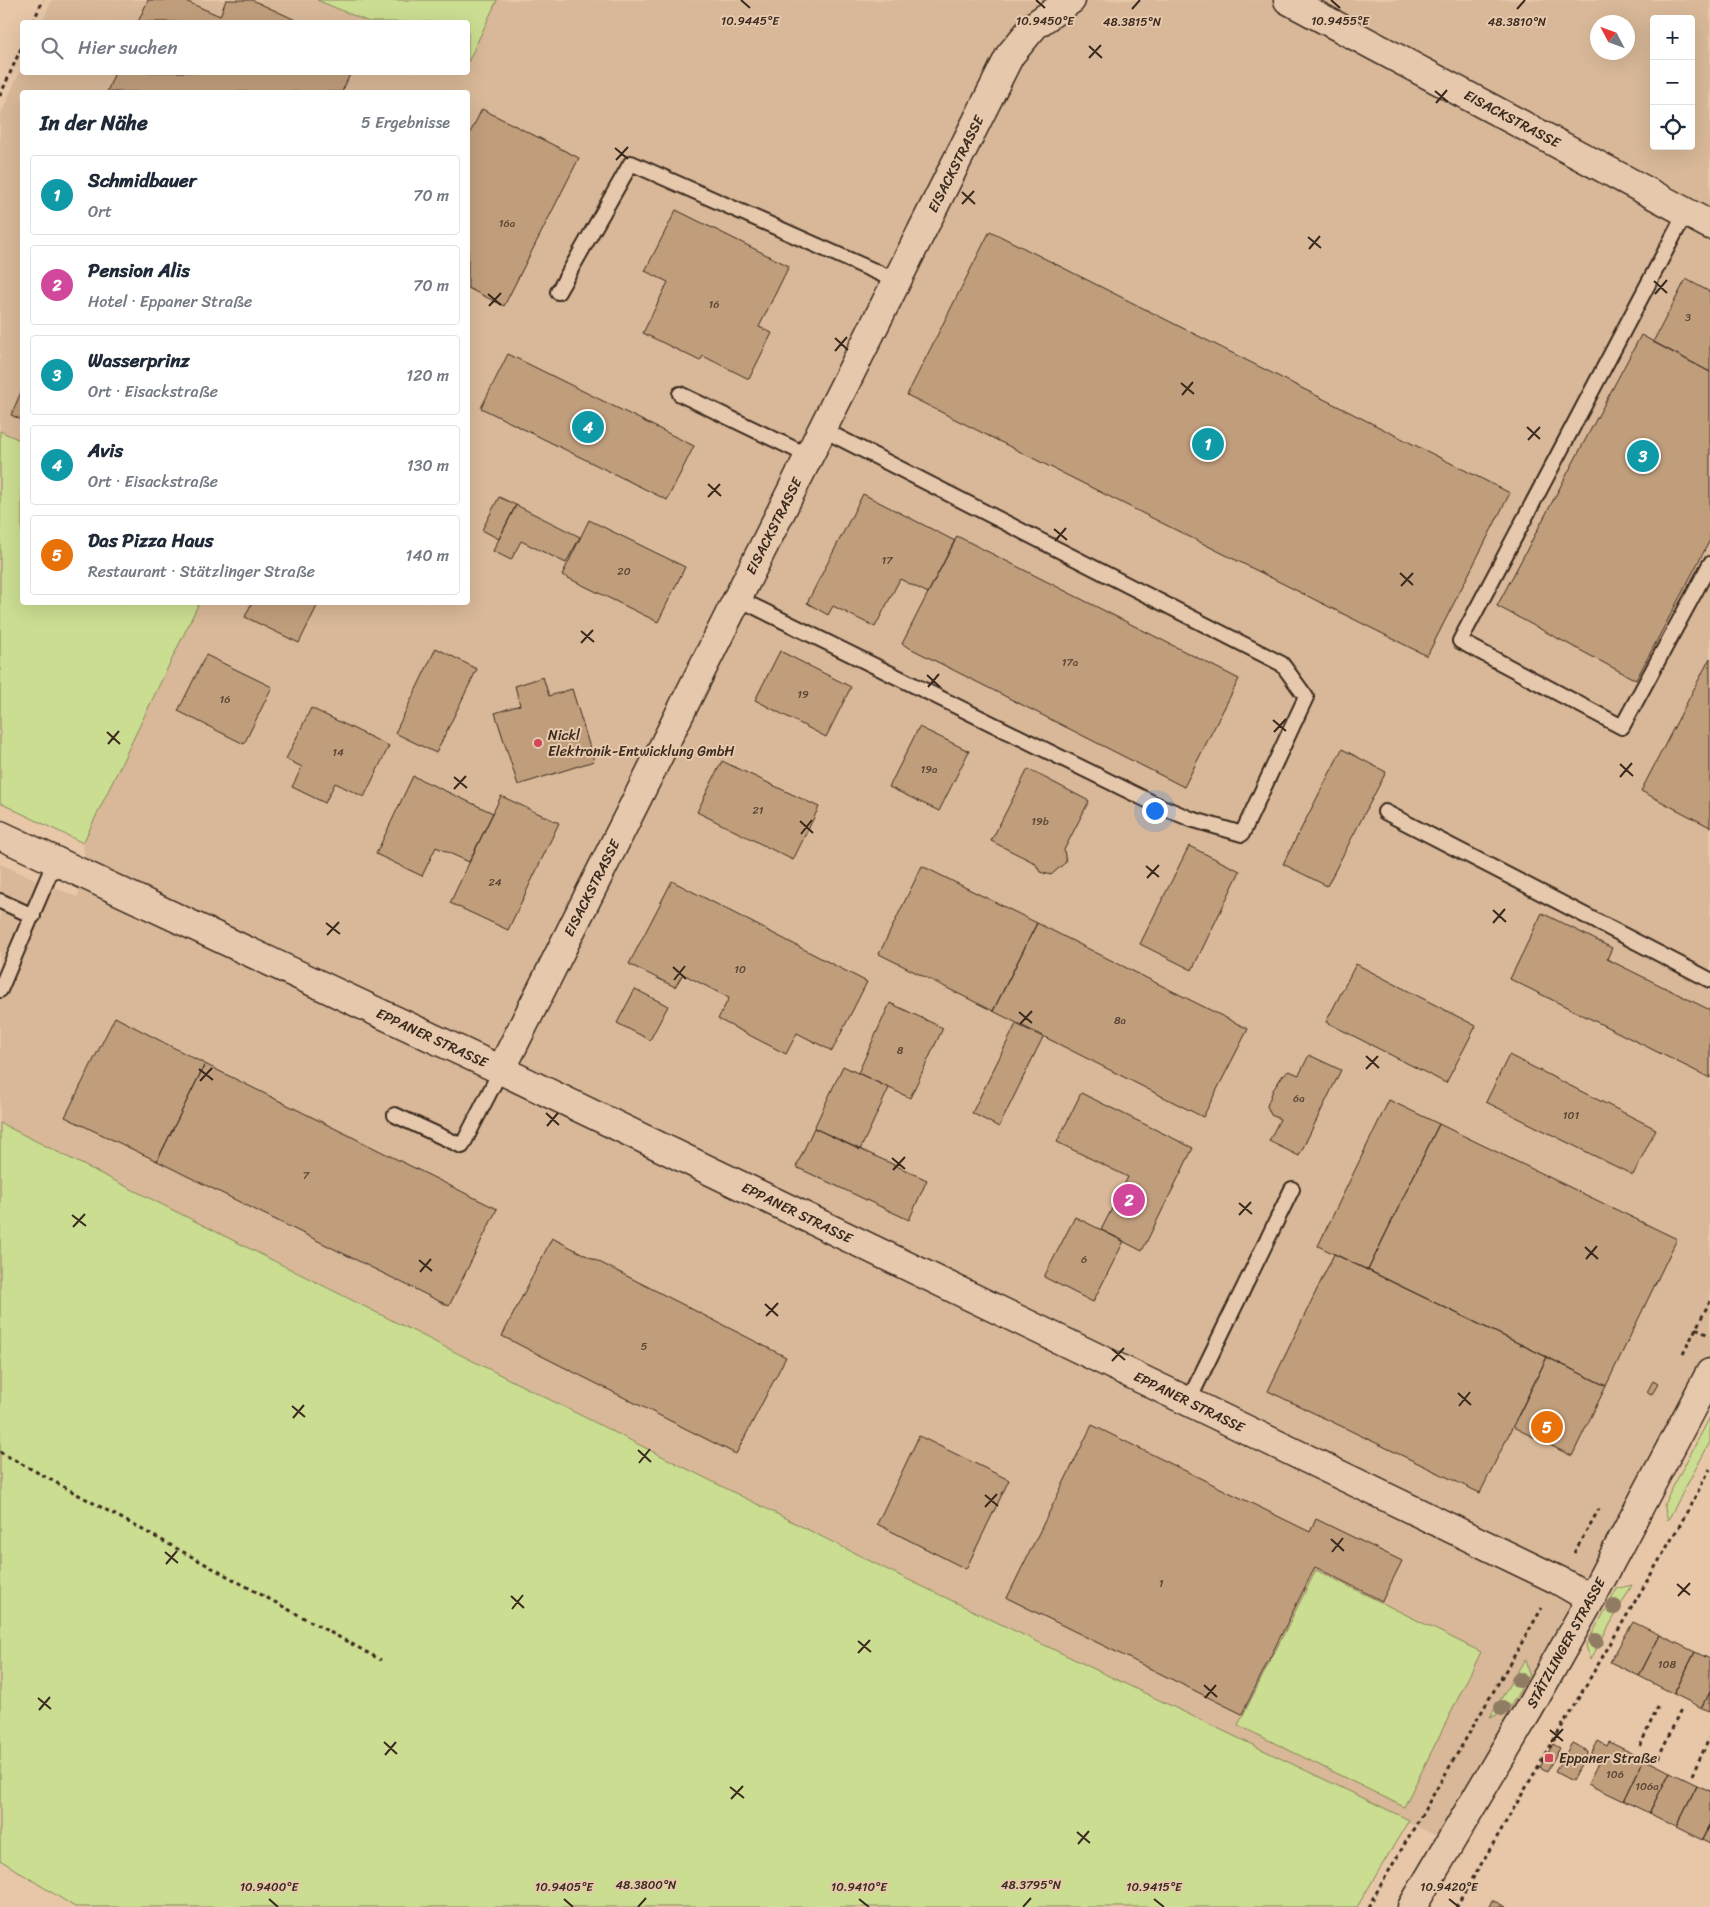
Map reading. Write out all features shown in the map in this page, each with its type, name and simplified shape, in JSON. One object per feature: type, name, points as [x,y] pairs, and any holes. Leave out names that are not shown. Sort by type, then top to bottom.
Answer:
[{"type":"street","name":"EISACKSTRASSE","points":[[500,1070],[1010,56],[1035,26],[1071,0]]},
{"type":"street","name":"EISACKSTRASSE","points":[[1288,0],[1710,224]]},
{"type":"street","name":"EPPANER STRASSE","points":[[0,835],[500,1070],[1558,1580],[1591,1599]]},
{"type":"street","name":"STÄTZLINGER STRASSE","points":[[1412,1907],[1529,1709],[1591,1599],[1710,1373]]},
{"type":"lane","points":[[558,292],[631,163],[897,281]]},
{"type":"lane","points":[[1686,212],[1460,641],[1622,727],[1710,564]]},
{"type":"lane","points":[[680,394],[809,456]]},
{"type":"lane","points":[[737,598],[1155,804],[1191,819],[1242,834],[1306,698],[1282,664],[822,429]]},
{"type":"lane","points":[[1385,812],[1710,980]]},
{"type":"lane","points":[[0,990],[55,861]]},
{"type":"lane","points":[[0,901],[33,916]]},
{"type":"lane","points":[[396,1114],[462,1146],[500,1070]]},
{"type":"lane","points":[[1188,1402],[1292,1188]]},
{"type":"path","points":[[34,20],[43,0]]},
{"type":"path","points":[[0,96],[20,51]]},
{"type":"path","points":[[1696,1328],[1710,1336]]},
{"type":"path","points":[[0,1452],[382,1660]]},
{"type":"path","points":[[1456,1907],[1681,1523],[1710,1469]]},
{"type":"path","points":[[1640,1746],[1659,1704]]},
{"type":"path","points":[[1658,1758],[1681,1710]]},
{"type":"path","points":[[1692,1775],[1710,1737]]},
{"type":"shaded area","points":[[52,0],[317,0],[364,20],[43,20]]},
{"type":"shaded area","points":[[497,0],[1710,0],[1710,1373],[1449,1842],[888,1570],[0,1123],[0,864],[77,897],[86,876],[83,843],[198,605],[470,605],[470,90],[20,90],[20,440],[0,431],[0,116],[20,71],[20,75],[470,75],[470,58]]},
{"type":"green space","points":[[317,0],[497,0],[470,58],[470,20],[364,20]]},
{"type":"green space","points":[[0,431],[20,440],[20,605],[198,605],[83,843],[0,803]]},
{"type":"green space","points":[[0,1123],[888,1570],[1409,1820],[1357,1907],[75,1907],[0,1860]]},
{"type":"green space","points":[[1710,1417],[1710,1442],[1668,1520],[1664,1504]]},
{"type":"green space","points":[[1316,1570],[1481,1652],[1404,1807],[1238,1725]]},
{"type":"green space","points":[[1632,1585],[1590,1660],[1586,1645],[1617,1589]]},
{"type":"green space","points":[[1525,1659],[1529,1675],[1507,1712],[1490,1717]]},
{"type":"building","points":[[148,0],[183,0],[220,16],[226,0],[252,0],[296,20],[139,20]]},
{"type":"building","points":[[114,75],[350,75],[343,90],[108,90]]},
{"type":"building","points":[[482,109],[579,158],[504,306],[470,289],[470,133]]},
{"type":"building","points":[[676,210],[789,266],[759,327],[772,333],[749,379],[703,356],[700,361],[643,333],[668,282],[645,271]]},
{"type":"building","points":[[990,231],[1510,493],[1427,656],[907,395]]},
{"type":"building","points":[[1686,279],[1710,292],[1710,372],[1653,342]]},
{"type":"building","points":[[1641,335],[1710,372],[1710,540],[1636,680],[1497,606]]},
{"type":"building","points":[[508,354],[694,446],[667,500],[481,408]]},
{"type":"building","points":[[20,395],[20,419],[11,415]]},
{"type":"building","points":[[863,494],[955,541],[928,593],[900,579],[875,627],[833,606],[828,615],[807,603]]},
{"type":"building","points":[[499,497],[516,505],[499,539],[482,530]]},
{"type":"building","points":[[516,505],[580,537],[566,563],[521,541],[511,560],[493,551]]},
{"type":"building","points":[[589,520],[685,567],[658,622],[562,575]]},
{"type":"building","points":[[957,536],[1239,679],[1184,787],[902,644]]},
{"type":"building","points":[[251,605],[318,605],[299,643],[245,617]]},
{"type":"building","points":[[436,648],[477,669],[436,753],[395,733]]},
{"type":"building","points":[[780,651],[851,687],[826,737],[755,700]]},
{"type":"building","points":[[206,655],[272,687],[244,744],[178,711]]},
{"type":"building","points":[[1710,658],[1710,827],[1641,791]]},
{"type":"building","points":[[543,677],[549,696],[572,689],[594,761],[518,785],[495,713],[520,705],[515,686]]},
{"type":"building","points":[[311,708],[389,746],[364,797],[335,783],[325,803],[292,787],[302,767],[286,759]]},
{"type":"building","points":[[919,727],[969,751],[939,811],[889,787]]},
{"type":"building","points":[[1342,749],[1386,772],[1327,886],[1283,864]]},
{"type":"building","points":[[722,761],[819,807],[793,860],[697,812]]},
{"type":"building","points":[[1028,769],[1089,801],[1064,850],[1066,862],[1051,875],[1040,872],[1035,863],[991,841]]},
{"type":"building","points":[[413,776],[493,813],[469,862],[436,847],[422,876],[376,854]]},
{"type":"building","points":[[501,796],[559,823],[508,930],[450,903]]},
{"type":"building","points":[[1189,846],[1240,871],[1192,970],[1140,944]]},
{"type":"building","points":[[922,866],[1037,923],[993,1011],[879,954]]},
{"type":"building","points":[[672,881],[867,982],[832,1051],[797,1033],[786,1054],[718,1019],[729,998],[683,974],[675,987],[629,964]]},
{"type":"building","points":[[1542,913],[1612,948],[1607,959],[1710,1010],[1710,1078],[1510,979]]},
{"type":"building","points":[[1037,923],[1248,1029],[1203,1117],[993,1011]]},
{"type":"building","points":[[1356,964],[1476,1026],[1446,1083],[1326,1022]]},
{"type":"building","points":[[635,989],[668,1006],[650,1040],[617,1023]]},
{"type":"building","points":[[890,1003],[943,1028],[910,1098],[858,1073]]},
{"type":"building","points":[[115,1017],[205,1064],[157,1161],[65,1117]]},
{"type":"building","points":[[1016,1024],[1043,1037],[999,1127],[972,1113]]},
{"type":"building","points":[[1309,1055],[1341,1070],[1299,1156],[1269,1141],[1280,1119],[1271,1115],[1267,1106],[1273,1090],[1283,1075],[1289,1071],[1299,1075]]},
{"type":"building","points":[[1509,1055],[1656,1129],[1633,1175],[1486,1102]]},
{"type":"building","points":[[205,1064],[497,1209],[449,1306],[157,1161]]},
{"type":"building","points":[[843,1066],[889,1088],[860,1150],[814,1128]]},
{"type":"building","points":[[1081,1093],[1193,1148],[1142,1251],[1101,1230],[1128,1177],[1057,1142]]},
{"type":"building","points":[[1389,1100],[1439,1124],[1368,1270],[1318,1246]]},
{"type":"building","points":[[1439,1124],[1677,1239],[1606,1386],[1368,1270]]},
{"type":"building","points":[[814,1128],[927,1180],[909,1220],[796,1167]]},
{"type":"building","points":[[1075,1217],[1124,1241],[1093,1302],[1044,1277]]},
{"type":"building","points":[[552,1238],[786,1357],[736,1454],[502,1336]]},
{"type":"building","points":[[1334,1254],[1547,1357],[1480,1493],[1268,1391]]},
{"type":"building","points":[[1547,1357],[1606,1386],[1572,1456],[1513,1427]]},
{"type":"building","points":[[1653,1381],[1658,1384],[1652,1394],[1647,1392]]},
{"type":"building","points":[[1092,1425],[1310,1532],[1316,1519],[1402,1561],[1382,1601],[1315,1567],[1242,1714],[1007,1598]]},
{"type":"building","points":[[919,1436],[1009,1480],[966,1569],[877,1524]]},
{"type":"building","points":[[1633,1622],[1660,1635],[1639,1676],[1610,1662]]},
{"type":"building","points":[[1660,1635],[1695,1652],[1674,1694],[1639,1676]]},
{"type":"building","points":[[1695,1652],[1710,1659],[1710,1692],[1702,1708],[1674,1694]]},
{"type":"building","points":[[1710,1692],[1710,1711],[1702,1708]]},
{"type":"building","points":[[1598,1741],[1607,1746],[1609,1742],[1644,1759],[1624,1801],[1588,1784],[1598,1763],[1589,1758]]},
{"type":"building","points":[[1572,1743],[1588,1751],[1572,1781],[1555,1772]]},
{"type":"building","points":[[1553,1744],[1560,1748],[1547,1771],[1540,1767]]},
{"type":"building","points":[[1644,1759],[1670,1772],[1649,1813],[1624,1801]]},
{"type":"building","points":[[1670,1772],[1697,1785],[1676,1827],[1649,1813]]},
{"type":"building","points":[[1697,1785],[1710,1791],[1710,1824],[1702,1840],[1676,1827]]},
{"type":"building","points":[[1710,1824],[1710,1844],[1702,1840]]},
{"type":"building","points":[[1492,1900],[1506,1907],[1489,1907]]},
{"type":"place","name":"Avis","points":[[588,427]]},
{"type":"place","name":"Schmidbauer","points":[[1208,444]]},
{"type":"place","name":"Wasserprinz","points":[[1643,456]]},
{"type":"place","name":"Nickl Elektronik-Entwicklung GmbH","points":[[538,743]]},
{"type":"place","name":"Pension Alis","points":[[1129,1200]]},
{"type":"place","name":"Das Pizza Haus","points":[[1547,1427]]},
{"type":"place","name":"Eppaner Straße","points":[[1549,1758]]}]
